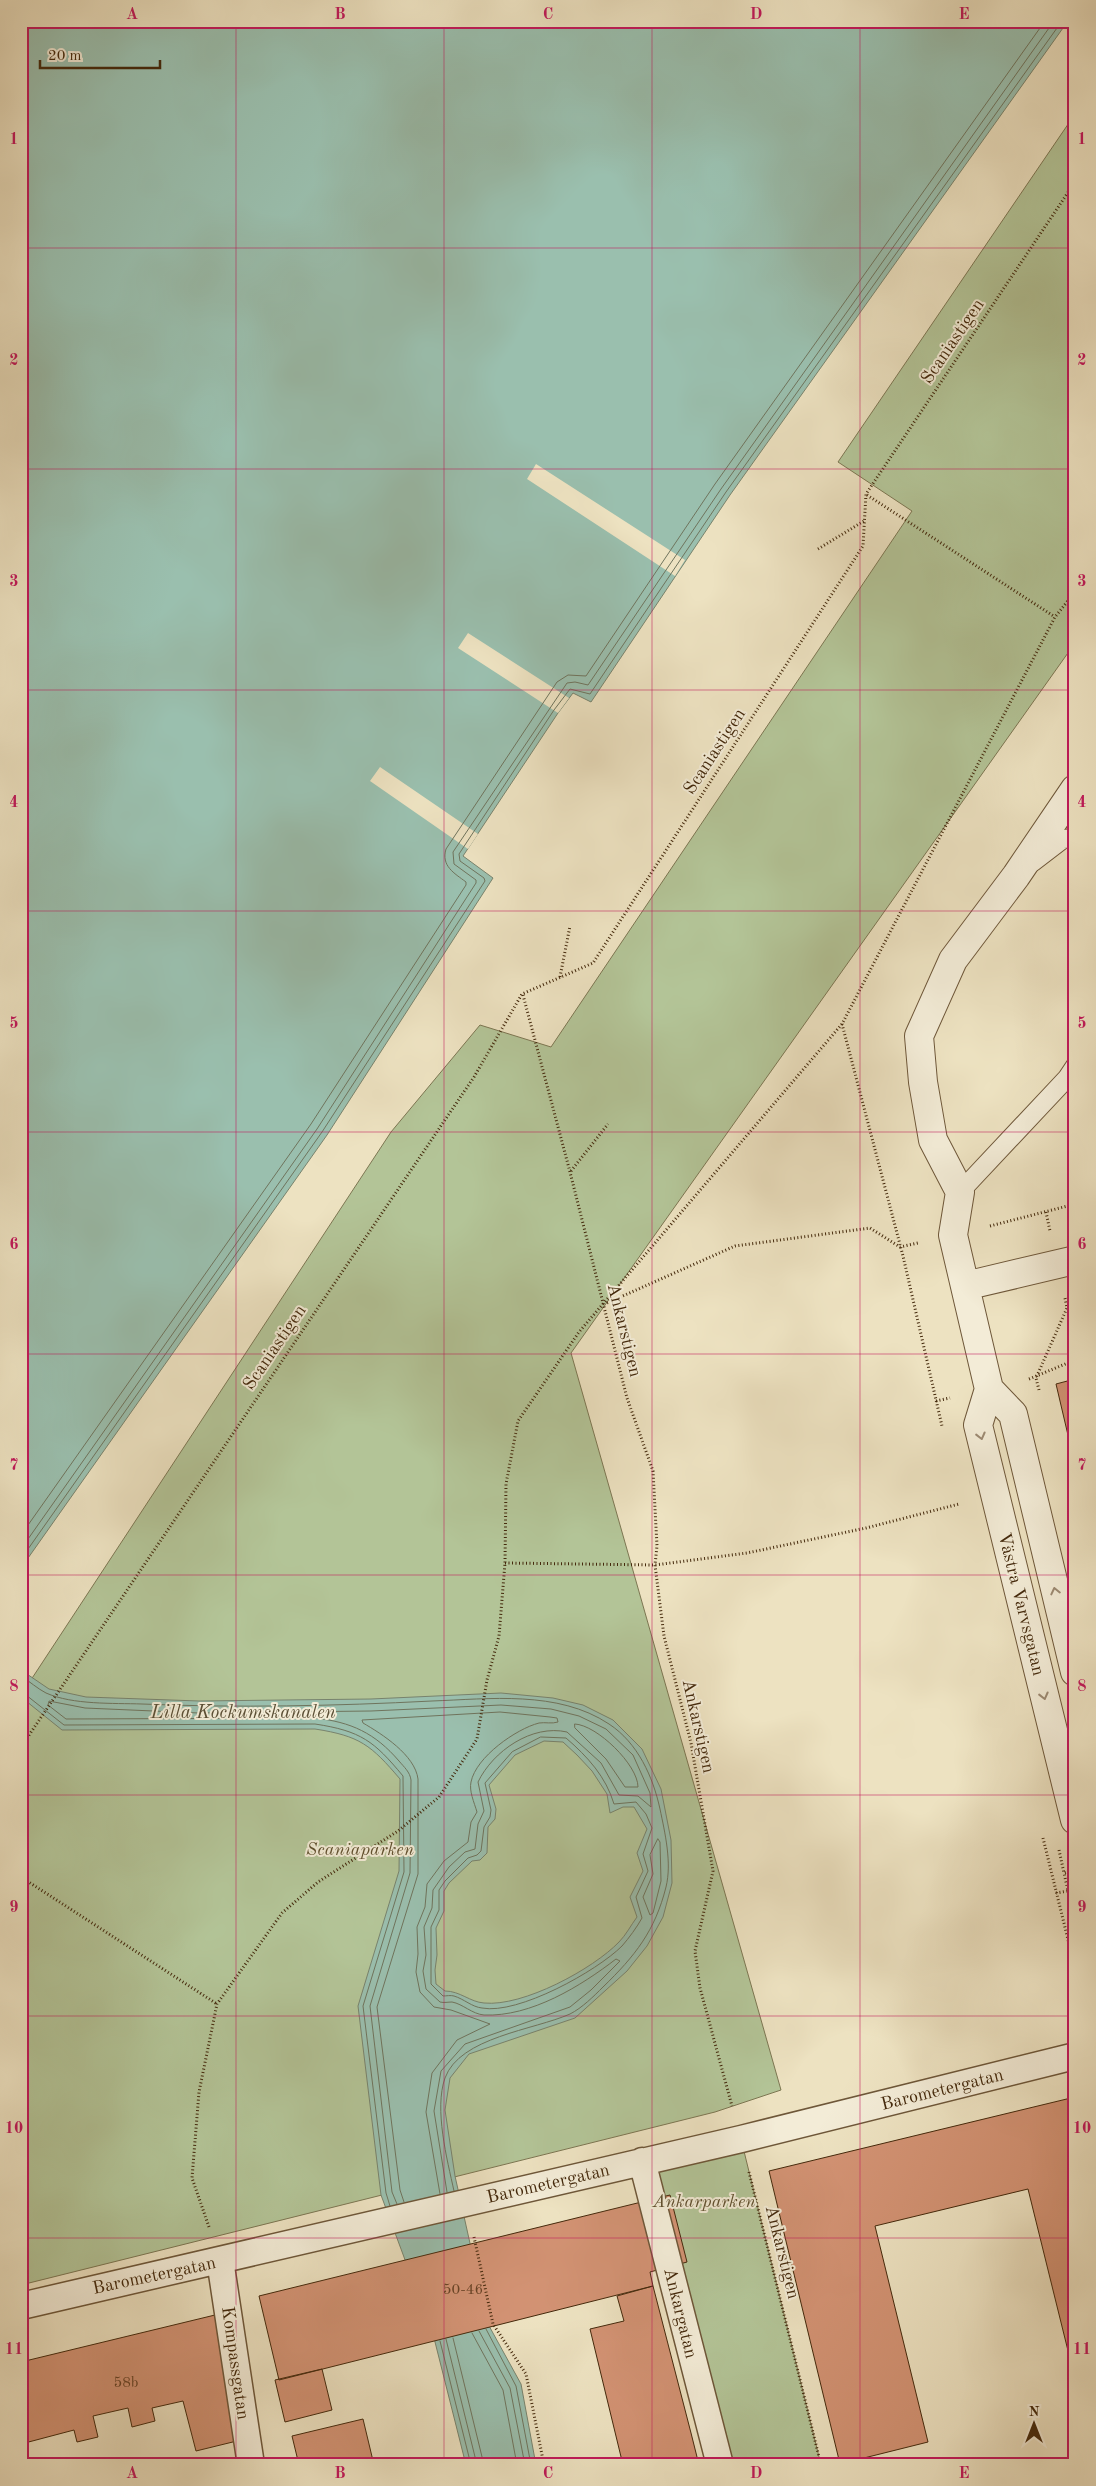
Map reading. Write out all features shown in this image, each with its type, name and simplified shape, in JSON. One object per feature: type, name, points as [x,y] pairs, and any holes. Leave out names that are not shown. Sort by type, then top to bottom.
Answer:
[{"type":"street","points":[[989,1389],[952,1235],[960,1192],[933,1140],[923,1082],[919,1036],[953,960],[1016,876],[1075,789]]},
{"type":"street","points":[[965,1286],[1066,1262]]},
{"type":"street","name":"Västra Varvsgatan","points":[[1075,1672],[1013,1414],[989,1389],[978,1425],[1075,1820]]},
{"type":"street","name":"Barometergatan","points":[[21,2306],[741,2139],[1075,2056]]},
{"type":"street","name":"Ankargatan","points":[[642,2161],[720,2465]]},
{"type":"street","name":"Kompassgatan","points":[[220,2260],[251,2465]]},
{"type":"lane","points":[[1016,876],[1063,839],[1075,838]]},
{"type":"lane","points":[[960,1192],[1067,1078],[1075,1066]]},
{"type":"path","name":"Scaniastigen","points":[[21,1747],[474,1077],[522,994],[593,963],[863,546],[866,494],[1075,182]]},
{"type":"path","points":[[866,494],[1055,617]]},
{"type":"path","points":[[818,549],[865,520]]},
{"type":"path","points":[[220,2260],[192,2178],[199,2092],[217,2004],[282,1914],[318,1882],[398,1831],[439,1797],[477,1739],[487,1680],[499,1636],[505,1562],[506,1484],[518,1421],[553,1367],[604,1304],[842,1024],[1055,617],[1075,592]]},
{"type":"path","points":[[560,978],[570,926]]},
{"type":"path","name":"Ankarstigen","points":[[522,994],[628,1398],[653,1471],[657,1546],[655,1565],[664,1636],[691,1743],[713,1871],[695,1952],[700,1988],[741,2139],[821,2465]]},
{"type":"path","points":[[570,1172],[608,1124]]},
{"type":"path","points":[[1041,1396],[1036,1378],[1066,1308],[1066,1262],[1046,1212]]},
{"type":"path","points":[[604,1304],[735,1246],[870,1228],[900,1247]]},
{"type":"path","points":[[505,1562],[655,1565],[747,1552],[866,1528],[959,1504]]},
{"type":"path","points":[[1056,1893],[1068,1891],[1064,1873],[1070,1871]]},
{"type":"path","points":[[21,1877],[217,2004]]},
{"type":"path","points":[[466,2202],[493,2324],[526,2374],[544,2465]]},
{"type":"green space","name":"Scaniaparken","points":[[1075,114],[1075,643],[571,1353],[781,2090],[715,2112],[21,2285],[21,1695],[391,1132],[480,1025],[551,1047],[912,511],[838,462]]},
{"type":"green space","name":"Ankarparken","points":[[741,2139],[821,2465],[720,2465],[642,2161]]},
{"type":"water","points":[[21,21],[1068,21],[730,495],[591,702],[573,693],[558,713],[463,856],[493,878],[327,1135],[21,1568]]},
{"type":"water","name":"Lilla Kockumskanalen","points":[[21,1670],[49,1689],[86,1697],[199,1701],[371,1699],[501,1693],[553,1698],[583,1705],[613,1720],[642,1749],[661,1789],[671,1840],[672,1883],[663,1917],[647,1946],[627,1971],[575,2018],[469,2054],[450,2078],[445,2110],[455,2176],[488,2324],[521,2384],[536,2465],[466,2465],[434,2338],[381,2195],[358,2006],[399,1871],[400,1779],[381,1758],[364,1744],[330,1732],[315,1729],[62,1730],[21,1697]],"holes":[[[544,1741],[563,1742],[592,1771],[607,1794],[610,1813],[623,1807],[634,1807],[647,1829],[637,1853],[643,1871],[630,1897],[637,1917],[622,1939],[607,1953],[575,1974],[537,1993],[500,2003],[484,2003],[445,1991],[436,1984],[436,1928],[444,1911],[444,1891],[449,1883],[472,1861],[480,1860],[487,1853],[488,1827],[495,1819],[496,1809],[489,1785],[515,1755]]]},
{"type":"pier","points":[[536,464],[685,560],[675,576],[527,479]]},
{"type":"pier","points":[[468,633],[569,698],[558,713],[458,648]]},
{"type":"pier","points":[[380,767],[478,834],[468,849],[370,781]]},
{"type":"building","points":[[1075,1379],[1075,1465],[1056,1384]]},
{"type":"building","points":[[1075,2097],[1075,2379],[1028,2189],[875,2226],[928,2442],[840,2464],[769,2171]]},
{"type":"building","points":[[670,2195],[687,2262],[650,2272],[653,2286],[279,2380],[259,2296]]},
{"type":"building","points":[[653,2286],[699,2465],[623,2465],[590,2329],[624,2321],[617,2296]]},
{"type":"building","points":[[215,2315],[245,2439],[196,2451],[183,2401],[152,2408],[155,2421],[132,2427],[128,2408],[93,2416],[98,2437],[77,2442],[74,2430],[21,2444],[21,2362]]},
{"type":"building","points":[[322,2369],[332,2410],[285,2422],[275,2380]]},
{"type":"building","points":[[363,2419],[374,2465],[299,2465],[292,2436]]}]
